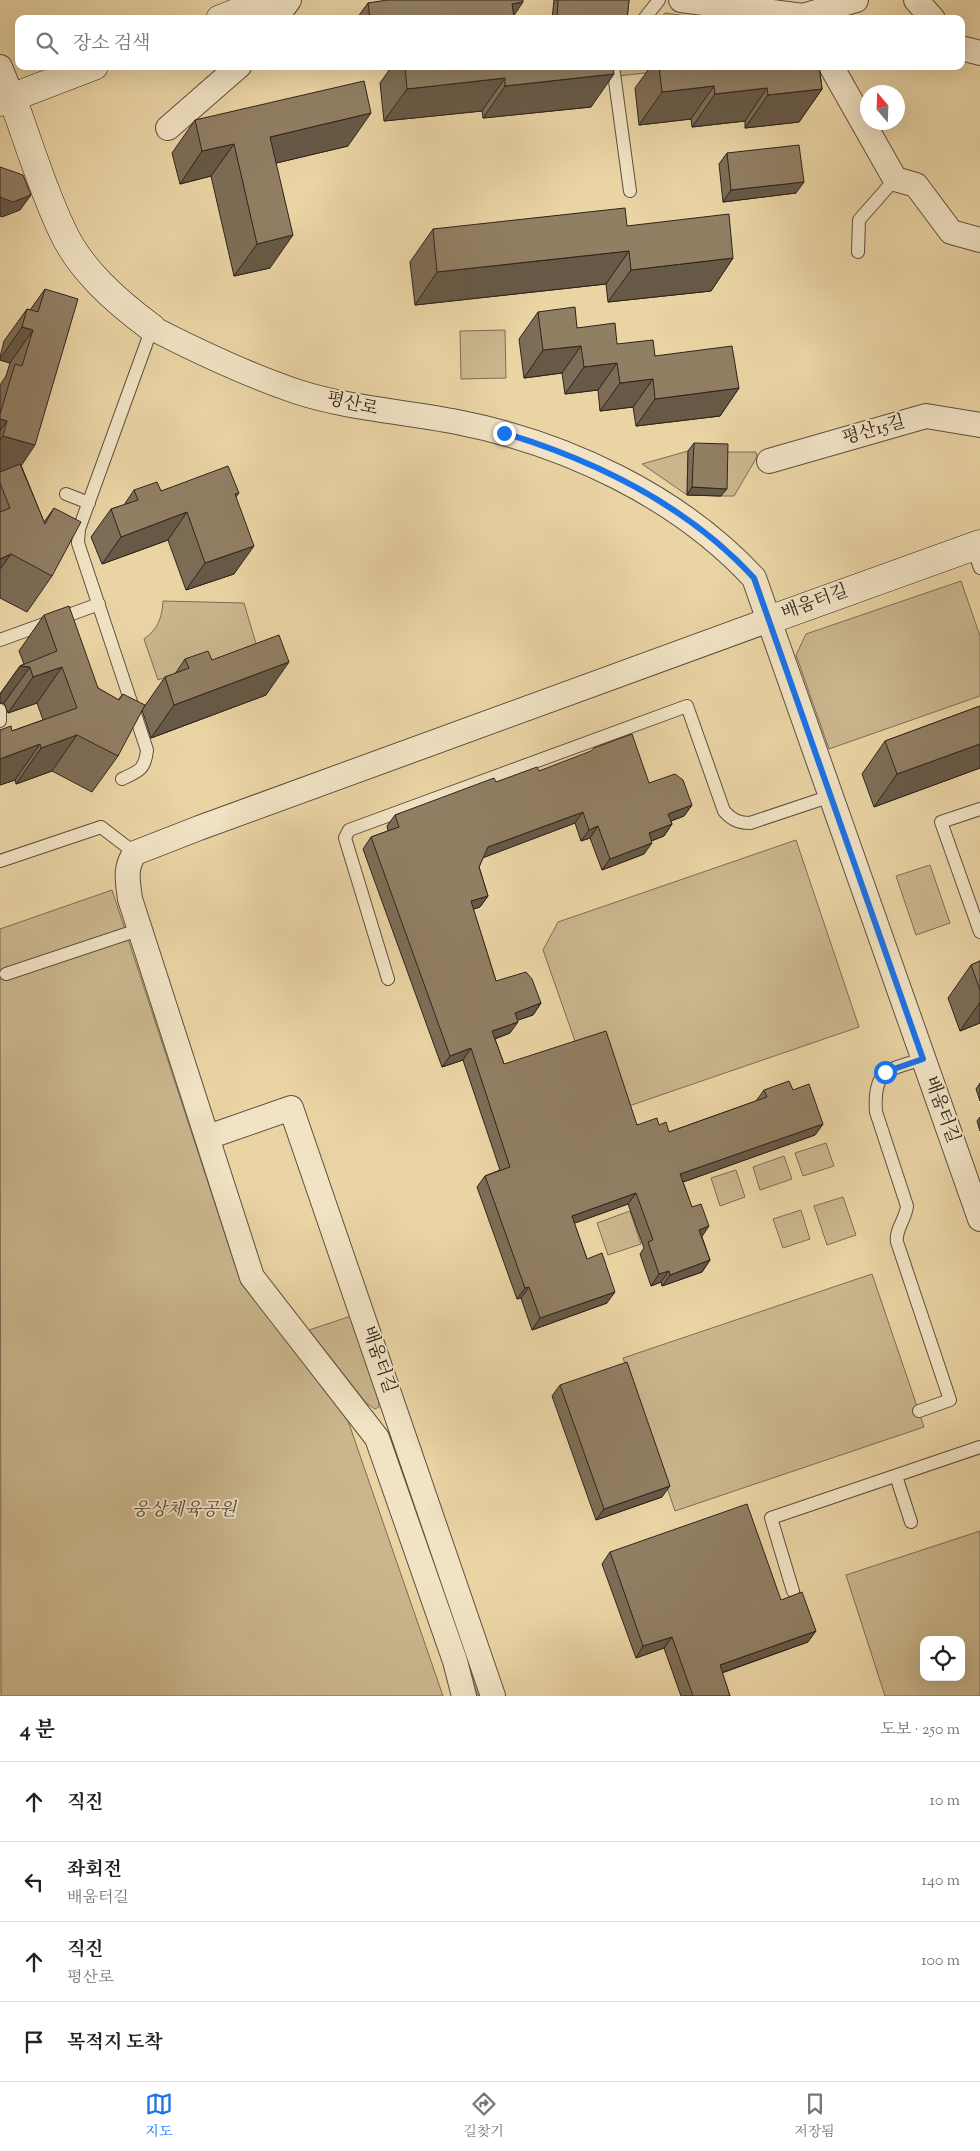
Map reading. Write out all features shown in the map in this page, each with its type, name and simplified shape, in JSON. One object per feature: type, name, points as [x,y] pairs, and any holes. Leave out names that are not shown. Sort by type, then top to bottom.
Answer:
[{"type":"street","points":[[231,15],[270,0]]},
{"type":"street","points":[[278,15],[288,0]]},
{"type":"street","points":[[681,0],[709,2],[786,15]]},
{"type":"street","points":[[813,15],[856,0]]},
{"type":"street","points":[[916,0],[929,15]]},
{"type":"street","points":[[965,49],[980,53]]},
{"type":"street","name":"평산로","points":[[0,67],[6,100],[62,232],[87,268],[108,291],[152,328],[224,363],[298,392],[376,411],[456,422],[504,433],[584,462],[654,498],[714,540],[754,578],[769,620]]},
{"type":"street","points":[[6,100],[84,70]]},
{"type":"street","points":[[168,128],[234,70]]},
{"type":"street","points":[[833,70],[895,179],[916,186],[952,232],[980,240]]},
{"type":"street","name":"평산15길","points":[[769,461],[926,416],[980,425]]},
{"type":"street","name":"배움터길","points":[[977,553],[769,620],[980,1219]]},
{"type":"street","points":[[464,1696],[455,1661],[377,1438],[252,1277],[141,928],[130,899],[126,874],[129,861],[135,853],[769,620]]},
{"type":"street","name":"배움터길","points":[[208,1137],[291,1108],[493,1696]]},
{"type":"street","points":[[377,1438],[401,1429]]},
{"type":"lane","points":[[647,15],[659,0]]},
{"type":"lane","points":[[614,70],[630,191]]},
{"type":"lane","points":[[858,252],[860,220],[895,179]]},
{"type":"lane","points":[[122,779],[139,772],[146,762],[148,750],[78,543],[80,529],[152,328]]},
{"type":"lane","points":[[66,494],[89,503]]},
{"type":"lane","points":[[0,640],[99,604]]},
{"type":"lane","points":[[388,979],[344,838],[349,830],[687,706],[724,811],[730,818],[741,823],[750,823],[831,796]]},
{"type":"lane","points":[[0,710],[0,721]]},
{"type":"lane","points":[[980,809],[941,822],[980,932]]},
{"type":"lane","points":[[0,861],[101,827],[135,853]]},
{"type":"lane","points":[[6,974],[141,928]]},
{"type":"lane","points":[[919,1411],[950,1400],[897,1242],[898,1231],[906,1212],[906,1206],[876,1112],[876,1091],[885,1072],[923,1059]]},
{"type":"lane","points":[[793,1590],[771,1518],[980,1448]]},
{"type":"lane","points":[[896,1476],[912,1522]]},
{"type":"green space","points":[[665,13],[680,15],[663,15]]},
{"type":"green space","points":[[617,70],[672,70],[618,76]]},
{"type":"green space","points":[[505,330],[506,378],[461,379],[460,331]]},
{"type":"green space","points":[[688,451],[687,495],[642,464]]},
{"type":"green space","points":[[723,452],[756,452],[757,457],[734,496],[721,496]]},
{"type":"green space","points":[[961,581],[980,636],[980,696],[829,749],[796,655],[806,634]]},
{"type":"green space","points":[[163,601],[244,603],[257,647],[158,680],[144,639],[153,631],[158,623],[162,613]]},
{"type":"green space","points":[[796,840],[859,1027],[626,1107],[576,1044],[543,950],[558,922]]},
{"type":"green space","points":[[930,865],[950,923],[916,935],[896,876]]},
{"type":"green space","name":"웅상체육공원","points":[[112,890],[241,1283],[346,1415],[443,1696],[1,1696],[0,929]]},
{"type":"green space","points":[[826,1143],[834,1166],[803,1176],[795,1153]]},
{"type":"green space","points":[[784,1156],[792,1179],[760,1190],[753,1167]]},
{"type":"green space","points":[[736,1170],[745,1197],[720,1206],[711,1178]]},
{"type":"green space","points":[[843,1197],[856,1235],[827,1245],[814,1206]]},
{"type":"green space","points":[[801,1210],[810,1239],[783,1248],[773,1219]]},
{"type":"green space","points":[[630,1211],[641,1244],[608,1255],[597,1223]]},
{"type":"green space","points":[[872,1274],[924,1427],[675,1511],[623,1358]]},
{"type":"green space","points":[[351,1316],[379,1399],[379,1407],[375,1409],[366,1403],[309,1330]]},
{"type":"green space","points":[[403,1477],[407,1478],[488,1696],[478,1696],[400,1481]]},
{"type":"green space","points":[[980,1531],[980,1696],[885,1696],[846,1575]]},
{"type":"building","points":[[387,0],[523,0],[523,2],[512,4],[514,15],[370,15],[368,3]]},
{"type":"building","points":[[558,0],[629,0],[627,15],[557,15]]},
{"type":"building","points":[[405,70],[614,70],[614,74],[505,86],[505,78],[407,89]]},
{"type":"building","points":[[659,70],[820,70],[822,89],[768,95],[767,88],[715,94],[714,86],[662,92]]},
{"type":"building","points":[[364,81],[371,113],[270,137],[293,235],[257,244],[234,144],[202,151],[195,120]]},
{"type":"building","points":[[799,145],[804,182],[731,190],[727,153]]},
{"type":"building","points":[[0,167],[23,175],[31,195],[13,202],[0,197]]},
{"type":"building","points":[[625,208],[627,226],[729,214],[733,258],[631,270],[629,251],[437,272],[433,229]]},
{"type":"building","points":[[45,289],[78,299],[35,445],[3,436],[7,421],[0,419],[0,414],[15,364],[22,366],[33,330],[22,327],[27,309],[38,312]]},
{"type":"building","points":[[575,307],[577,328],[615,323],[617,344],[653,340],[655,356],[732,346],[739,388],[655,399],[653,379],[620,383],[617,363],[584,367],[581,346],[543,350],[538,312]]},
{"type":"building","points":[[694,443],[728,444],[727,489],[692,487]]},
{"type":"building","points":[[20,464],[45,524],[54,508],[81,522],[52,576],[11,554],[0,559],[0,512],[10,508],[0,483],[0,472]]},
{"type":"building","points":[[228,466],[239,493],[235,494],[254,546],[205,563],[187,512],[121,537],[111,509],[138,500],[134,490],[157,482],[161,491]]},
{"type":"building","points":[[69,606],[98,688],[119,700],[123,694],[145,705],[118,756],[77,735],[41,748],[40,744],[0,759],[0,730],[11,726],[12,731],[77,708],[62,667],[33,677],[30,667],[20,666],[57,651],[44,615]]},
{"type":"building","points":[[279,635],[289,662],[174,705],[165,677],[189,668],[185,659],[208,651],[212,660]]},
{"type":"building","points":[[980,706],[980,744],[897,774],[885,741]]},
{"type":"building","points":[[632,734],[649,783],[675,774],[683,780],[692,805],[668,814],[672,824],[649,833],[652,843],[610,859],[598,826],[589,830],[583,812],[488,847],[479,867],[488,896],[471,901],[496,981],[526,972],[532,979],[541,1003],[515,1013],[518,1022],[492,1031],[504,1064],[606,1031],[637,1125],[657,1118],[659,1125],[666,1122],[669,1132],[767,1097],[764,1090],[789,1081],[793,1090],[809,1084],[823,1124],[680,1174],[692,1207],[701,1204],[709,1226],[699,1230],[710,1260],[670,1275],[669,1271],[659,1274],[648,1242],[653,1240],[636,1193],[572,1216],[587,1259],[602,1253],[615,1292],[540,1318],[529,1287],[525,1288],[485,1176],[510,1167],[471,1048],[450,1056],[371,837],[399,827],[395,815],[494,778],[496,782],[537,767],[539,771]]},
{"type":"building","points":[[980,961],[980,990],[971,965]]},
{"type":"building","points":[[627,1362],[670,1486],[604,1509],[560,1385]]},
{"type":"building","points":[[747,1504],[781,1600],[802,1592],[816,1631],[720,1665],[730,1696],[693,1696],[672,1637],[643,1646],[610,1552]]},
{"type":"route","points":[[504,433],[584,462],[654,498],[714,540],[754,578],[923,1059],[885,1072]]}]
